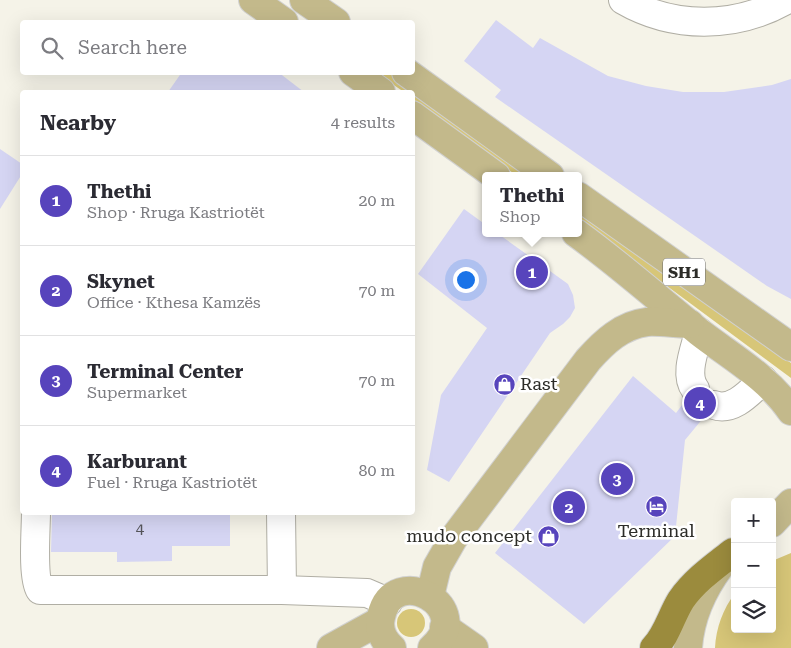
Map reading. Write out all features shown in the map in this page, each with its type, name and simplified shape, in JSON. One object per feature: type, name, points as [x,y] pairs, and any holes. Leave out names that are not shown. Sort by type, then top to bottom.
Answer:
[{"type":"highway","points":[[654,648],[669,626],[680,602],[698,580],[731,554]]},
{"type":"main road","points":[[253,0],[281,20]]},
{"type":"main road","points":[[357,75],[378,90]]},
{"type":"main road","points":[[410,75],[544,172]]},
{"type":"main road","points":[[415,117],[490,172]]},
{"type":"main road","name":"SH1","points":[[582,199],[791,347]]},
{"type":"main road","name":"SH1","points":[[581,237],[762,380],[781,396],[791,411]]},
{"type":"main road","points":[[430,596],[437,567],[453,539],[601,345],[614,334],[646,322],[694,328]]},
{"type":"main road","points":[[776,519],[791,502]]},
{"type":"main road","points":[[776,530],[791,524]]},
{"type":"main road","points":[[688,648],[691,623],[701,598],[711,578],[731,555]]},
{"type":"main road","points":[[331,648],[384,612],[399,594],[410,591],[430,596],[442,610],[438,638],[474,648]]},
{"type":"main road","points":[[384,612],[383,636],[392,648]]},
{"type":"lane","points":[[623,0],[661,17],[721,22],[750,16],[786,0]]},
{"type":"lane","points":[[694,328],[690,371],[692,384],[705,397],[722,408],[730,406],[746,396],[762,380]]},
{"type":"lane","points":[[36,515],[36,572],[40,590],[282,590],[367,593],[384,612]]},
{"type":"lane","points":[[281,515],[282,590]]},
{"type":"shaded area","points":[[379,75],[393,75],[413,90],[401,90]]},
{"type":"shaded area","points":[[415,91],[526,172],[512,172],[415,100]]},
{"type":"shaded area","points":[[582,213],[791,363],[791,378],[582,223]]},
{"type":"shaded area","points":[[791,553],[791,648],[715,648],[721,619],[731,600],[731,633],[776,633],[776,559]]},
{"type":"shaded area","points":[[411,609],[421,613],[425,623],[421,633],[411,637],[401,633],[397,623],[401,613]]},
{"type":"building","points":[[496,20],[533,48],[540,38],[608,76],[646,86],[683,92],[724,92],[772,85],[791,79],[791,299],[767,286],[495,97],[501,90],[464,61]]},
{"type":"building","points":[[180,75],[282,75],[301,90],[169,90]]},
{"type":"building","points":[[0,149],[20,163],[20,177],[0,209]]},
{"type":"building","points":[[464,209],[482,222],[482,237],[503,237],[568,284],[573,295],[575,308],[563,324],[550,333],[449,482],[427,470],[441,395],[487,328],[418,274]]},
{"type":"building","points":[[633,376],[676,413],[685,401],[694,405],[699,404],[699,410],[704,417],[685,440],[675,536],[584,624],[495,553]]},
{"type":"building","points":[[52,515],[230,515],[230,546],[172,546],[172,561],[117,562],[117,552],[51,552]]},
{"type":"place","name":"Thethi","points":[[532,272]]},
{"type":"place","name":"Rast","points":[[504,384]]},
{"type":"place","name":"Karburant","points":[[700,403]]},
{"type":"place","name":"Terminal Center","points":[[617,479]]},
{"type":"place","name":"Terminal","points":[[656,506]]},
{"type":"place","name":"Skynet","points":[[569,507]]},
{"type":"place","name":"mudo concept","points":[[548,536]]}]
